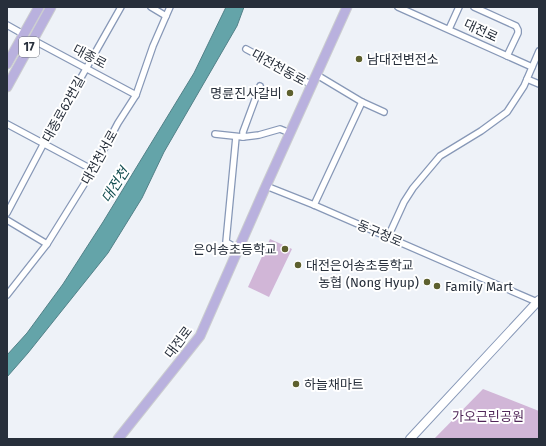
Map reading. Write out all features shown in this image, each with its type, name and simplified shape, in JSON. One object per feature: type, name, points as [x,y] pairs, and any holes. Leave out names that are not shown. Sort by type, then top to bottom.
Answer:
[{"type":"main road","name":"17","points":[[7,64],[39,7]]},
{"type":"main road","name":"17","points":[[7,86],[51,7]]},
{"type":"main road","name":"대전로","points":[[118,439],[200,336],[347,7]]},
{"type":"main road","name":"동구청로","points":[[410,439],[538,301]]},
{"type":"street","name":"대종로62번길","points":[[7,212],[121,7]]},
{"type":"street","points":[[151,7],[166,16]]},
{"type":"street","name":"대전천서로","points":[[7,294],[47,244],[93,170],[118,123],[136,95],[170,7]]},
{"type":"street","name":"대전로","points":[[398,7],[532,67]]},
{"type":"street","points":[[449,29],[459,7]]},
{"type":"street","points":[[474,7],[516,26],[518,33],[507,56]]},
{"type":"street","points":[[7,25],[23,34]]},
{"type":"street","name":"대종로","points":[[33,40],[136,95]]},
{"type":"street","name":"대전천동로","points":[[246,49],[312,85]]},
{"type":"street","points":[[388,237],[404,202],[413,188],[440,156],[481,131],[507,112],[527,79],[539,51]]},
{"type":"street","points":[[317,75],[362,102],[384,112]]},
{"type":"street","points":[[527,79],[539,84]]},
{"type":"street","points":[[238,249],[226,242],[240,137],[260,86]]},
{"type":"street","points":[[314,205],[362,102]]},
{"type":"street","points":[[7,124],[93,170]]},
{"type":"street","points":[[215,134],[240,137],[259,135],[280,129],[290,133]]},
{"type":"street","name":"동구청로","points":[[266,186],[538,301]]},
{"type":"street","points":[[7,220],[47,244]]},
{"type":"green space","points":[[270,239],[292,249],[269,297],[248,287]]},
{"type":"green space","name":"가오근린공원","points":[[483,389],[539,411],[539,439],[434,439]]},
{"type":"water","points":[[226,7],[244,7],[237,26],[164,152],[142,198],[108,253],[7,377],[7,355],[27,333],[63,284],[103,222],[194,73]]},
{"type":"place","name":"남대전변전소","points":[[359,59]]},
{"type":"place","name":"명륜진사갈비","points":[[290,93]]},
{"type":"place","name":"은어송초등학교","points":[[285,249]]},
{"type":"place","name":"대전은어송초등학교","points":[[298,265]]},
{"type":"place","name":"농협 (Nong Hyup)","points":[[427,282]]},
{"type":"place","name":"Family Mart","points":[[437,286]]},
{"type":"place","name":"하늘채마트","points":[[296,384]]},
{"type":"water label","name":"대전천","points":[[115,185]]}]
